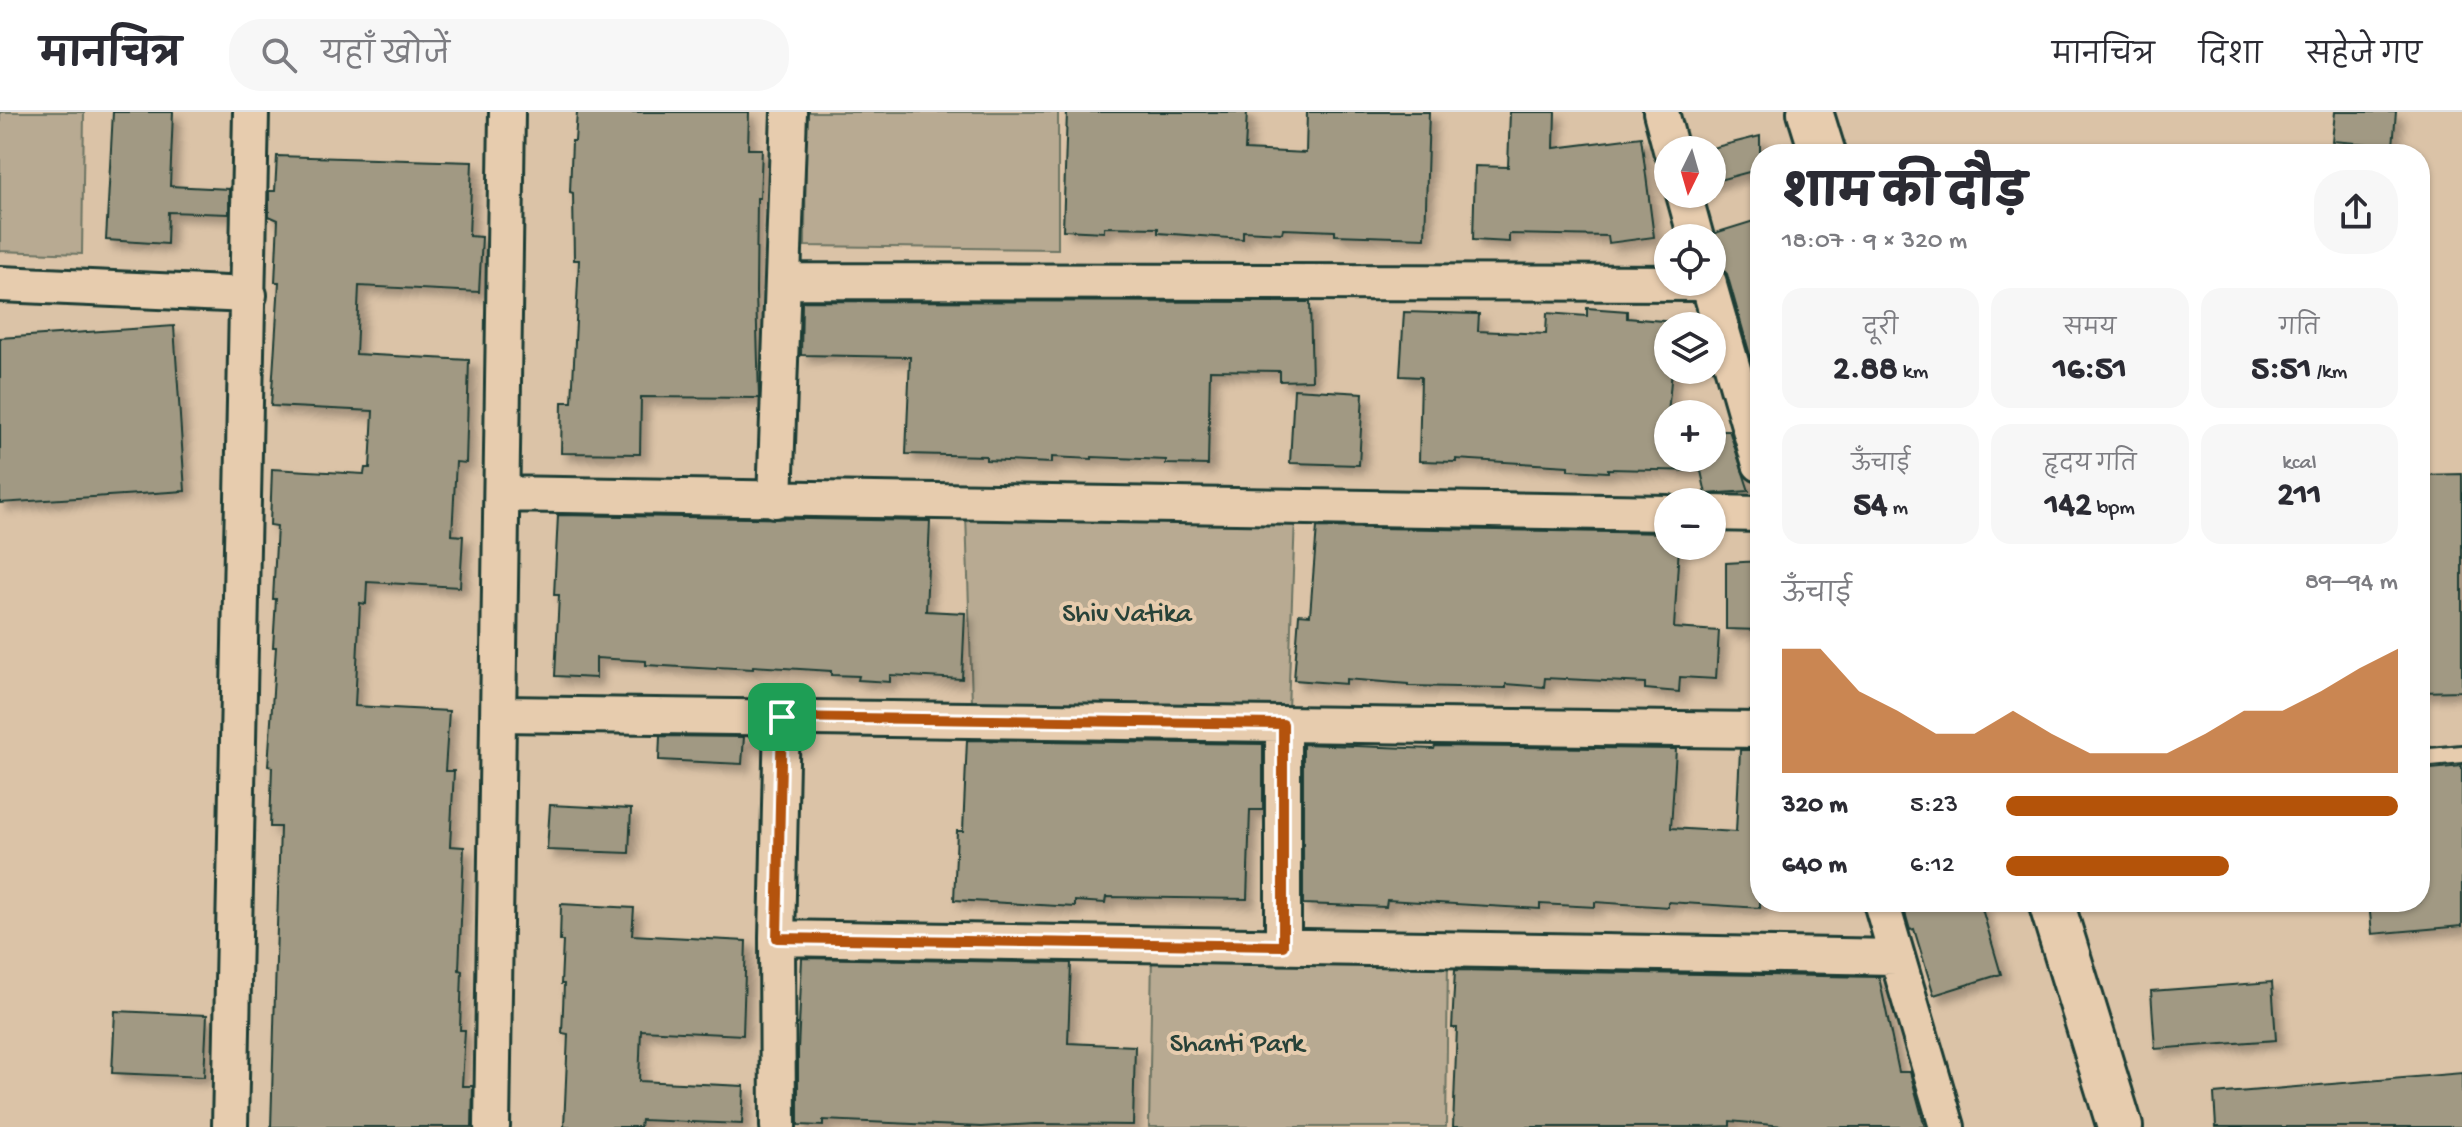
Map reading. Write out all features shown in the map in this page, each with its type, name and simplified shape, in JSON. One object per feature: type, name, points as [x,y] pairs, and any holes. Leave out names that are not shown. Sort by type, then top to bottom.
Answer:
[{"type":"street","points":[[230,1127],[251,112]]},
{"type":"street","points":[[492,1127],[507,112]]},
{"type":"street","points":[[775,500],[789,112]]},
{"type":"street","points":[[1661,112],[1667,136]]},
{"type":"street","points":[[1810,112],[1820,144]]},
{"type":"street","points":[[785,281],[1654,282]]},
{"type":"street","points":[[0,284],[249,295]]},
{"type":"street","points":[[1713,296],[1750,428]]},
{"type":"street","points":[[502,494],[1654,513]]},
{"type":"street","points":[[1726,513],[1750,514]]},
{"type":"street","points":[[499,714],[1750,730]]},
{"type":"street","points":[[778,1127],[777,938],[782,717]]},
{"type":"street","points":[[1283,724],[1283,946]]},
{"type":"street","points":[[1884,912],[1947,1127]]},
{"type":"street","points":[[2054,912],[2120,1127]]},
{"type":"street","points":[[777,938],[1896,957]]},
{"type":"lane","points":[[2430,757],[2462,754]]},
{"type":"green space","points":[[0,112],[84,112],[82,254],[0,251]]},
{"type":"green space","points":[[806,112],[1058,112],[1058,249],[805,246]]},
{"type":"green space","name":"Shiv Vatika","points":[[966,514],[1295,517],[1288,710],[972,702]]},
{"type":"green space","name":"Shanti Park","points":[[1152,953],[1448,961],[1446,1127],[1149,1127]]},
{"type":"building","points":[[113,112],[173,112],[170,186],[229,189],[229,214],[168,212],[167,244],[106,240]]},
{"type":"building","points":[[577,112],[749,112],[748,149],[762,149],[760,198],[757,198],[759,398],[641,397],[640,454],[561,453],[562,402],[572,402],[579,260],[574,260],[573,193],[570,192],[572,141],[575,141]]},
{"type":"building","points":[[1067,112],[1247,112],[1245,150],[1306,153],[1307,112],[1429,112],[1425,238],[1335,235],[1335,231],[1283,229],[1282,233],[1243,231],[1243,239],[1158,233],[1158,228],[1104,227],[1104,232],[1063,230]]},
{"type":"building","points":[[1510,112],[1555,112],[1554,148],[1641,137],[1654,237],[1609,243],[1608,236],[1509,234],[1509,242],[1473,240],[1475,166],[1508,167]]},
{"type":"building","points":[[2335,112],[2396,112],[2393,144],[2332,141]]},
{"type":"building","points":[[1760,136],[1760,144],[1750,144],[1750,172],[1726,178],[1726,144]]},
{"type":"building","points":[[277,156],[472,162],[469,236],[482,237],[479,292],[359,286],[356,354],[469,360],[466,463],[456,462],[452,535],[463,536],[460,587],[367,582],[366,604],[360,603],[355,706],[449,711],[445,771],[454,771],[450,846],[464,847],[459,970],[462,971],[460,1030],[465,1030],[462,1086],[473,1086],[472,1127],[271,1127],[280,827],[270,827],[272,767],[268,766],[276,647],[273,647],[276,599],[273,599],[277,526],[270,525],[272,469],[364,474],[365,468],[370,468],[373,411],[271,406],[279,282],[275,282],[278,220],[269,216],[269,191],[275,191]]},
{"type":"building","points":[[1750,222],[1750,355],[1727,274],[1726,230]]},
{"type":"building","points":[[802,301],[1310,302],[1312,380],[1280,381],[1280,371],[1210,370],[1208,465],[1092,457],[1052,457],[1052,463],[986,460],[986,456],[906,454],[910,357],[801,355]]},
{"type":"building","points":[[1587,308],[1627,311],[1627,318],[1654,320],[1654,384],[1671,384],[1669,400],[1654,400],[1654,470],[1608,469],[1608,472],[1568,470],[1568,466],[1456,459],[1456,462],[1419,461],[1421,377],[1400,376],[1404,312],[1479,314],[1478,331],[1546,334],[1547,313],[1587,316]]},
{"type":"building","points":[[174,326],[185,491],[0,503],[0,338]]},
{"type":"building","points":[[1294,389],[1363,393],[1359,465],[1290,463]]},
{"type":"building","points":[[1726,430],[1729,430],[1749,491],[1726,493],[1726,488],[1705,488],[1701,472],[1726,472]]},
{"type":"building","points":[[2462,474],[2462,691],[2430,692],[2430,475]]},
{"type":"building","points":[[558,515],[930,521],[926,611],[965,613],[962,679],[890,675],[890,682],[831,675],[831,671],[753,666],[753,669],[716,669],[646,665],[646,661],[596,658],[596,678],[555,676],[559,595],[554,595]]},
{"type":"building","points":[[1317,527],[1654,533],[1654,560],[1678,560],[1674,628],[1719,631],[1716,679],[1680,677],[1679,692],[1645,689],[1645,683],[1545,678],[1544,687],[1506,684],[1506,688],[1408,686],[1346,679],[1346,684],[1294,680],[1299,614],[1310,615]]},
{"type":"building","points":[[1750,562],[1750,630],[1726,629],[1726,563]]},
{"type":"building","points":[[660,736],[744,737],[742,764],[659,760]]},
{"type":"building","points":[[967,740],[1263,744],[1263,810],[1250,810],[1247,899],[1106,897],[1105,903],[1075,901],[1075,907],[954,900],[957,831],[963,831]]},
{"type":"building","points":[[1303,744],[1434,749],[1435,746],[1676,749],[1671,828],[1736,832],[1740,750],[1750,750],[1750,907],[1668,902],[1668,907],[1595,902],[1595,907],[1540,904],[1540,909],[1387,900],[1386,907],[1303,904]]},
{"type":"building","points":[[2462,766],[2462,926],[2372,934],[2370,912],[2430,912],[2430,769]]},
{"type":"building","points":[[550,805],[631,809],[629,853],[547,850]]},
{"type":"building","points":[[561,904],[634,908],[632,935],[746,941],[743,1035],[641,1030],[639,1081],[744,1086],[742,1124],[641,1120],[640,1127],[564,1127],[568,1034],[562,1033]]},
{"type":"building","points":[[1905,912],[1983,912],[2001,974],[1934,995],[1914,929],[1910,930]]},
{"type":"building","points":[[802,958],[1071,963],[1068,1043],[1135,1046],[1133,1125],[981,1127],[823,1120],[823,1126],[798,1125]]},
{"type":"building","points":[[1455,970],[1879,977],[1899,1072],[1910,1072],[1925,1127],[1795,1127],[1730,1121],[1730,1126],[1704,1127],[1453,1127],[1457,1028],[1452,1028]]},
{"type":"building","points":[[2272,982],[2276,1040],[2155,1049],[2151,991]]},
{"type":"building","points":[[115,1011],[207,1015],[204,1077],[112,1073]]},
{"type":"building","points":[[2462,1073],[2462,1127],[2216,1127],[2214,1094]]},
{"type":"route","points":[[782,717],[1283,724],[1283,946],[777,938],[782,717]]}]
